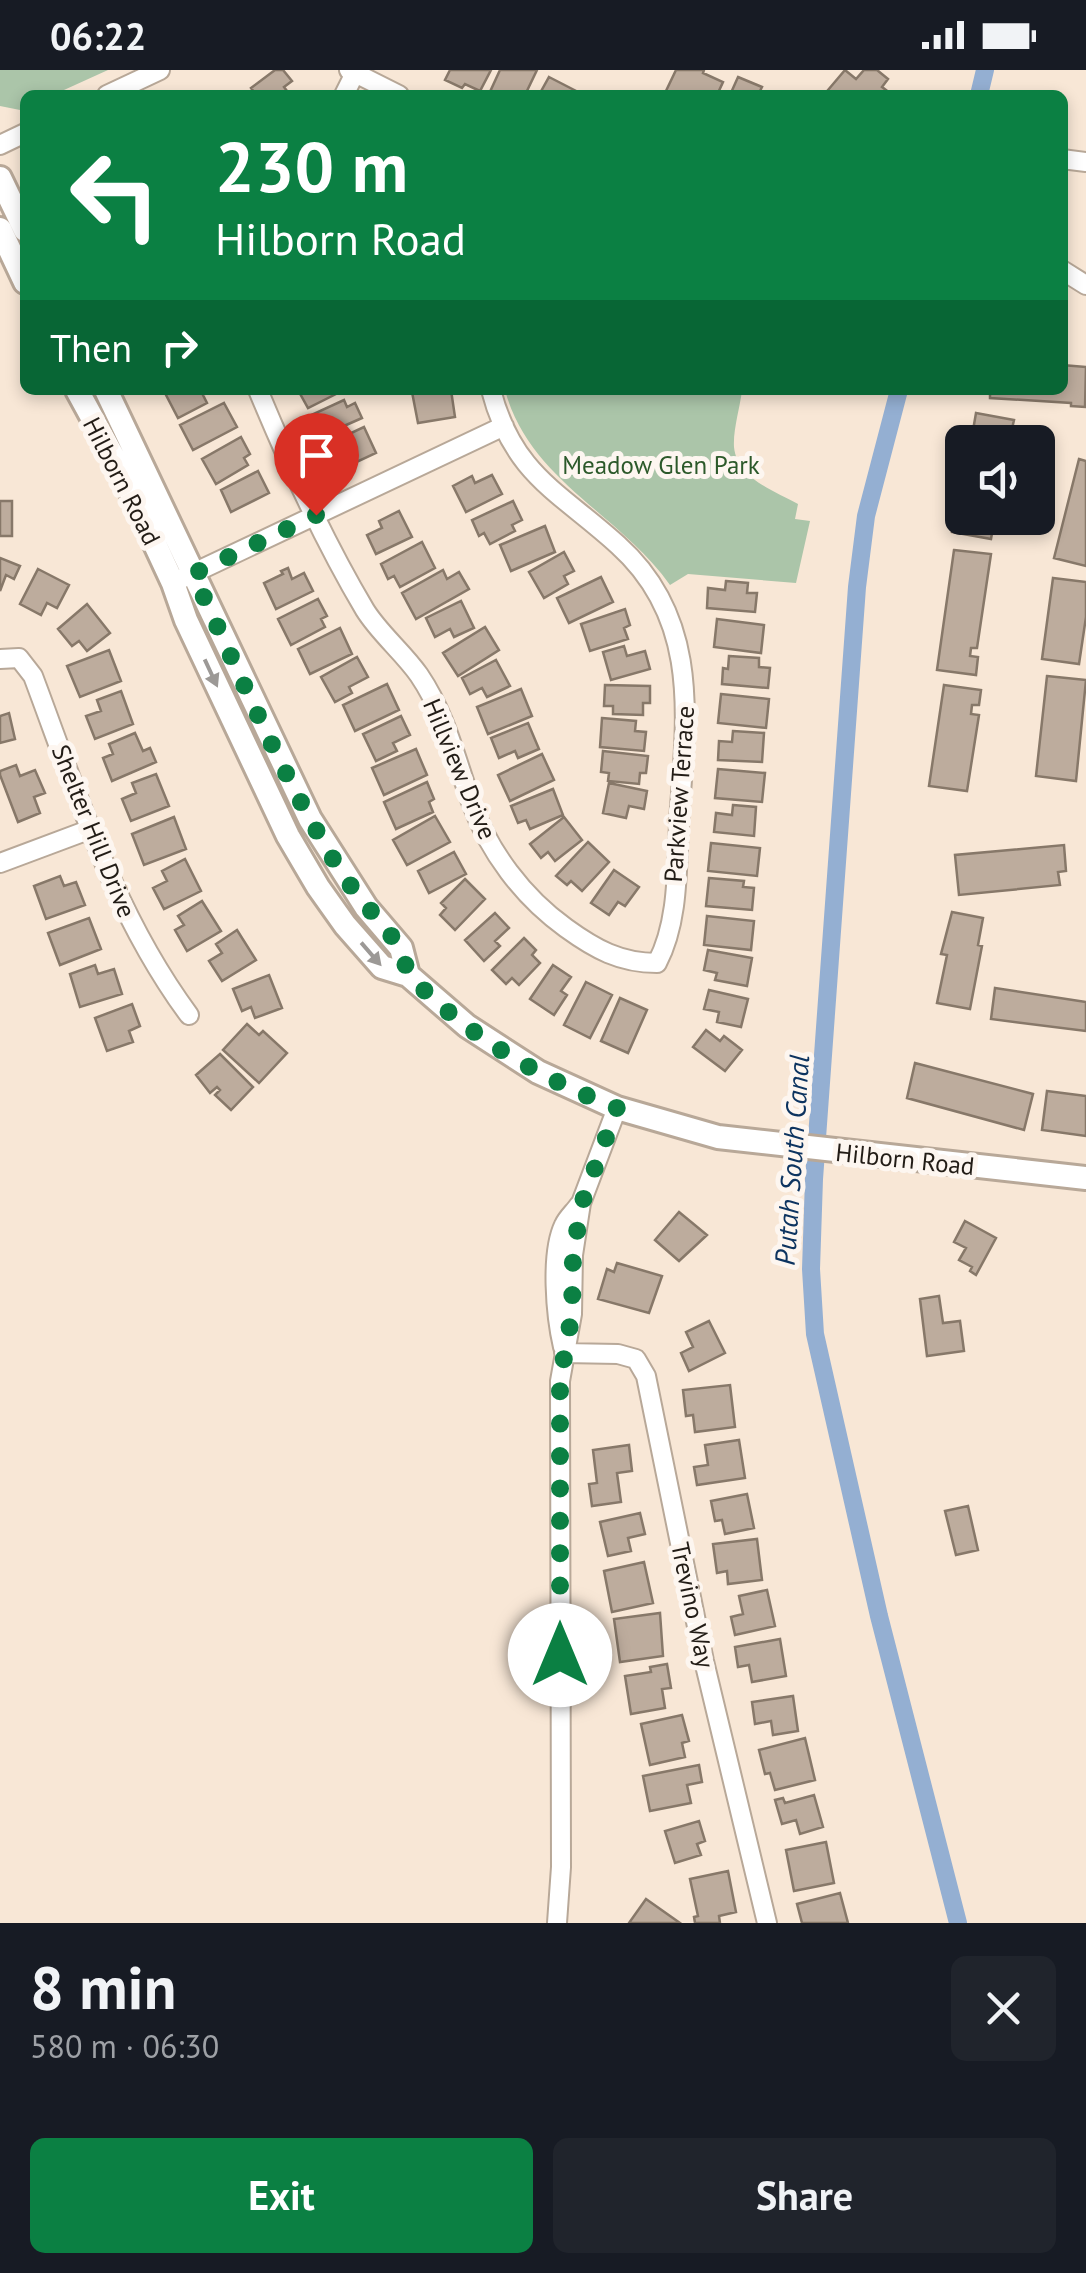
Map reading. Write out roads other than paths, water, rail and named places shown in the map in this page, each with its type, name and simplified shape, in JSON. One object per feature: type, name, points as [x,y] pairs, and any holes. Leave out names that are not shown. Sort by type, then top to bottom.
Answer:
[{"type":"street","points":[[118,90],[160,70]]},
{"type":"street","points":[[352,72],[389,90]]},
{"type":"street","points":[[0,178],[20,220]]},
{"type":"street","points":[[0,229],[20,271]]},
{"type":"street","name":"Hilborn Road","points":[[79,395],[183,578],[339,869],[401,948],[408,975],[467,1026],[538,1072],[617,1108],[718,1137],[1086,1178]]},
{"type":"street","name":"Hilborn Road","points":[[108,395],[183,578]]},
{"type":"street","name":"Hillview Drive","points":[[260,395],[366,612],[419,676],[448,731],[479,820],[514,880],[549,916],[584,942],[631,963],[656,963]]},
{"type":"street","name":"Parkview Terrace","points":[[493,395],[504,426],[531,470],[555,496],[621,547],[649,581],[667,614],[680,654],[687,704],[680,813],[670,939],[656,963]]},
{"type":"street","points":[[183,578],[504,426]]},
{"type":"street","name":"Shelter Hill Drive","points":[[0,659],[19,658],[33,676],[128,919],[167,986],[189,1015]]},
{"type":"street","points":[[0,863],[91,829]]},
{"type":"street","points":[[557,1923],[561,1867],[560,1380],[572,1314],[573,1255],[582,1203],[617,1108]]},
{"type":"street","points":[[564,1352],[555,1313],[556,1288],[564,1224],[582,1203]]},
{"type":"street","points":[[556,1288],[573,1255]]},
{"type":"street","name":"Trevino Way","points":[[564,1352],[618,1354],[636,1359],[646,1376],[704,1662],[768,1923]]},
{"type":"waterway","name":"Putah South Canal","points":[[980,90],[985,70]]},
{"type":"waterway","name":"Putah South Canal","points":[[898,395],[866,516],[857,587],[814,1179],[811,1269],[815,1334],[879,1616],[958,1923]]},
{"type":"park label","name":"Meadow Glen Park","points":[[661,465]]}]
